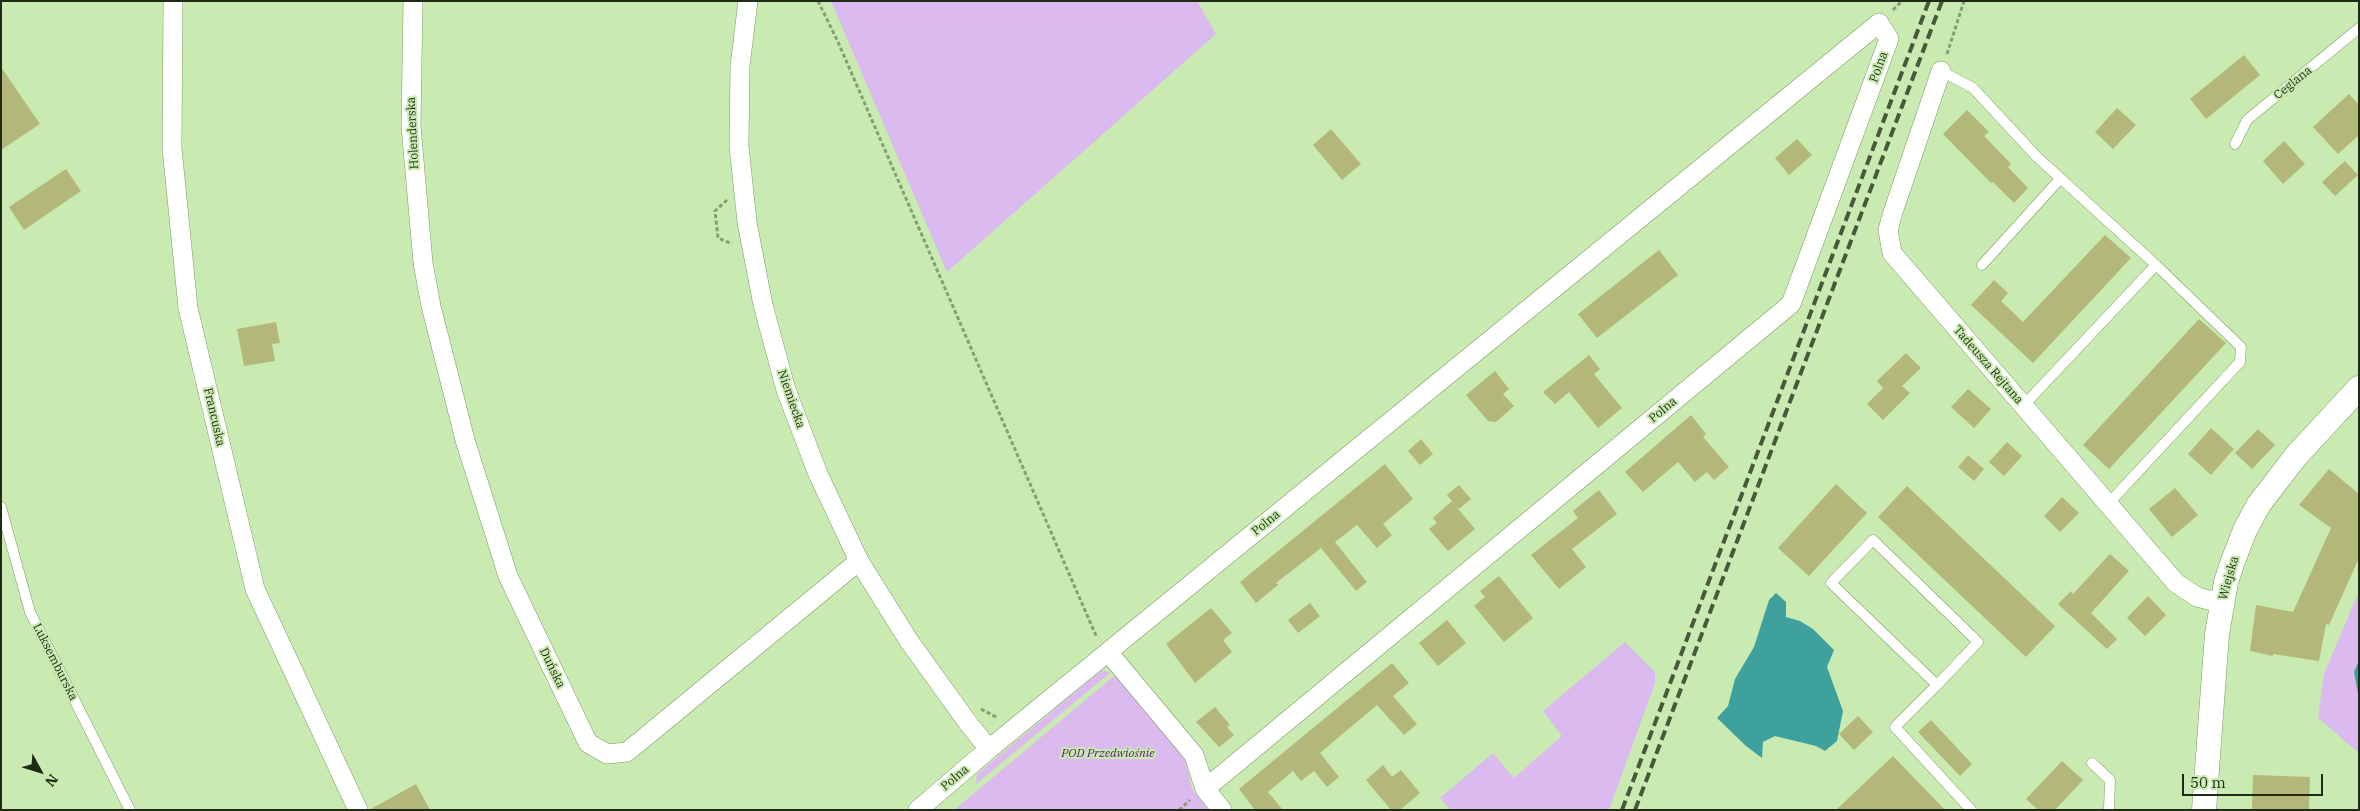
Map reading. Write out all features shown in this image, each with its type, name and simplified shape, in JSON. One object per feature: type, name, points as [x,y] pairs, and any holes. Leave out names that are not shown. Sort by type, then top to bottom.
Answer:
[{"type":"street","name":"Francuska","points":[[173,1],[172,148],[188,308],[255,589],[358,810]]},
{"type":"street","name":"Holenderska","points":[[413,1],[411,126],[423,264]]},
{"type":"street","name":"Niemiecka","points":[[748,1],[740,66],[739,146],[747,222],[764,305],[786,390],[818,474],[859,561],[909,641],[989,749]]},
{"type":"street","name":"Polna","points":[[918,810],[989,749],[1879,23],[1889,38],[1792,304],[1201,792]]},
{"type":"street","name":"Tadeusza Rejtana","points":[[1941,71],[1888,230],[1892,253],[2176,583],[2197,596],[2222,603]]},
{"type":"street","name":"Duńska","points":[[423,264],[431,306],[465,440],[508,576],[588,743],[607,754],[627,752],[859,561]]},
{"type":"street","name":"Wiejska","points":[[2204,810],[2213,674],[2222,603],[2233,561],[2245,530],[2259,504],[2296,456],[2359,388]]},
{"type":"street","points":[[1108,652],[1194,755],[1201,792],[1222,810]]},
{"type":"lane","name":"Ceglana","points":[[2235,144],[2247,120],[2359,28]]},
{"type":"lane","points":[[1941,71],[1973,88],[2060,179],[2156,265],[2241,347],[2240,362],[2108,504]]},
{"type":"lane","points":[[1982,265],[2060,179]]},
{"type":"lane","points":[[2023,406],[2156,265]]},
{"type":"lane","name":"Luksemburska","points":[[1,507],[30,612],[130,810]]},
{"type":"lane","points":[[1937,685],[1831,583],[1873,540],[1978,642],[1937,685],[1895,727],[1970,810]]},
{"type":"lane","points":[[2092,763],[2110,780],[2110,810]]},
{"type":"path","points":[[818,1],[838,42],[1099,642],[1108,652]]},
{"type":"path","points":[[1941,71],[1964,1]]},
{"type":"path","points":[[980,709],[1004,720]]},
{"type":"path","points":[[1179,810],[1201,792]]},
{"type":"green space","points":[[831,1],[1197,1],[1216,34],[947,272]]},
{"type":"green space","points":[[2359,591],[2359,660],[2354,672],[2359,699],[2359,753],[2318,718],[2324,674]]},
{"type":"green space","points":[[1625,642],[1655,672],[1655,683],[1609,810],[1451,810],[1440,798],[1493,753],[1514,778],[1562,736],[1543,711]]},
{"type":"green space","points":[[1102,670],[1110,673],[976,784],[977,774]]},
{"type":"green space","name":"POD Przedwiośnie","points":[[1119,675],[1186,762],[1192,789],[1209,810],[954,810],[1114,676]]},
{"type":"water","points":[[1776,593],[1786,602],[1786,617],[1800,621],[1813,629],[1834,650],[1827,667],[1843,711],[1837,741],[1825,751],[1816,746],[1775,736],[1763,742],[1762,758],[1746,746],[1717,718],[1728,706],[1735,679],[1754,647],[1769,600]]},
{"type":"water","points":[[2359,660],[2359,699],[2354,672]]},
{"type":"building","points":[[2244,55],[2260,75],[2206,119],[2190,99]]},
{"type":"building","points":[[1,67],[40,124],[1,150]]},
{"type":"building","points":[[2349,94],[2359,105],[2359,135],[2338,154],[2313,127]]},
{"type":"building","points":[[2117,108],[2136,125],[2113,149],[2095,132]]},
{"type":"building","points":[[1967,110],[1989,132],[1984,136],[2011,164],[2008,167],[2028,188],[2014,203],[1993,182],[1991,183],[1943,134]]},
{"type":"building","points":[[1331,129],[1361,164],[1342,180],[1313,145]]},
{"type":"building","points":[[1797,139],[1812,155],[1789,175],[1775,158]]},
{"type":"building","points":[[2284,141],[2305,164],[2283,184],[2263,161]]},
{"type":"building","points":[[2345,161],[2358,175],[2335,196],[2322,182]]},
{"type":"building","points":[[66,169],[81,191],[24,230],[9,207]]},
{"type":"building","points":[[2105,235],[2131,258],[2033,363],[1971,305],[1994,280],[2008,293],[2001,301],[2023,322]]},
{"type":"building","points":[[1659,250],[1678,275],[1597,338],[1578,314]]},
{"type":"building","points":[[2199,319],[2226,343],[2109,469],[2083,445]]},
{"type":"building","points":[[276,322],[280,343],[272,344],[275,361],[244,366],[237,329]]},
{"type":"building","points":[[1906,353],[1921,368],[1902,386],[1910,393],[1883,420],[1867,404],[1883,388],[1877,381]]},
{"type":"building","points":[[1589,355],[1600,369],[1594,374],[1622,408],[1598,428],[1569,392],[1555,404],[1543,392]]},
{"type":"building","points":[[1495,371],[1509,389],[1503,394],[1514,406],[1496,422],[1488,421],[1466,395]]},
{"type":"building","points":[[1968,389],[1991,409],[1974,428],[1951,407]]},
{"type":"building","points":[[1691,415],[1706,434],[1703,437],[1729,467],[1714,480],[1707,472],[1695,482],[1678,462],[1643,492],[1625,472]]},
{"type":"building","points":[[2211,428],[2234,449],[2211,475],[2188,454]]},
{"type":"building","points":[[2258,429],[2275,445],[2252,469],[2235,453]]},
{"type":"building","points":[[1421,439],[1433,454],[1420,465],[1408,451]]},
{"type":"building","points":[[2007,442],[2022,456],[2004,476],[1989,462]]},
{"type":"building","points":[[1968,455],[1984,469],[1974,481],[1958,467]]},
{"type":"building","points":[[1385,464],[1413,499],[1383,524],[1392,535],[1377,548],[1357,525],[1335,542],[1367,582],[1356,591],[1321,548],[1276,583],[1278,585],[1256,603],[1240,582]]},
{"type":"building","points":[[2329,469],[2359,494],[2359,558],[2329,625],[2326,624],[2319,661],[2273,654],[2273,656],[2250,651],[2256,605],[2293,612],[2331,528],[2299,505]]},
{"type":"building","points":[[1836,484],[1867,513],[1809,576],[1778,548]]},
{"type":"building","points":[[1459,485],[1471,499],[1459,509],[1454,504],[1475,529],[1448,551],[1429,529],[1437,523],[1433,518],[1452,501],[1447,495]]},
{"type":"building","points":[[1907,486],[2055,626],[2026,657],[1878,517]]},
{"type":"building","points":[[2175,488],[2198,515],[2172,537],[2149,509]]},
{"type":"building","points":[[1599,490],[1617,514],[1572,549],[1586,567],[1559,589],[1531,555],[1578,518],[1573,511]]},
{"type":"building","points":[[2062,497],[2079,513],[2060,532],[2044,516]]},
{"type":"building","points":[[2110,554],[2129,571],[2091,613],[2117,639],[2107,649],[2058,604],[2071,591],[2073,594]]},
{"type":"building","points":[[1499,576],[1533,618],[1504,642],[1474,606],[1485,597],[1480,591]]},
{"type":"building","points":[[2148,596],[2166,615],[2145,636],[2127,618]]},
{"type":"building","points":[[1310,603],[1320,616],[1298,633],[1288,620]]},
{"type":"building","points":[[1211,608],[1232,633],[1223,640],[1232,652],[1195,683],[1166,644]]},
{"type":"building","points":[[1447,620],[1466,643],[1438,666],[1419,643]]},
{"type":"building","points":[[1392,663],[1409,683],[1393,696],[1417,724],[1404,735],[1377,705],[1320,753],[1339,777],[1327,787],[1314,771],[1301,781],[1293,771],[1268,792],[1283,810],[1255,810],[1239,789]]},
{"type":"building","points":[[1215,707],[1230,725],[1227,727],[1234,735],[1219,747],[1196,722]]},
{"type":"building","points":[[1858,716],[1873,732],[1854,750],[1839,734]]},
{"type":"building","points":[[1931,720],[1972,764],[1960,776],[1918,732]]},
{"type":"building","points":[[1893,756],[1945,810],[1836,810]]},
{"type":"building","points":[[2062,761],[2083,780],[2055,810],[2038,810],[2026,799]]},
{"type":"building","points":[[1383,765],[1392,777],[1401,770],[1420,793],[1400,810],[1391,810],[1366,780]]},
{"type":"building","points":[[2253,775],[2310,777],[2309,810],[2252,810]]},
{"type":"building","points":[[416,784],[430,810],[369,810]]},
{"type":"railway","points":[[1622,810],[1929,1]]},
{"type":"railway","points":[[1635,810],[1942,1]]}]
